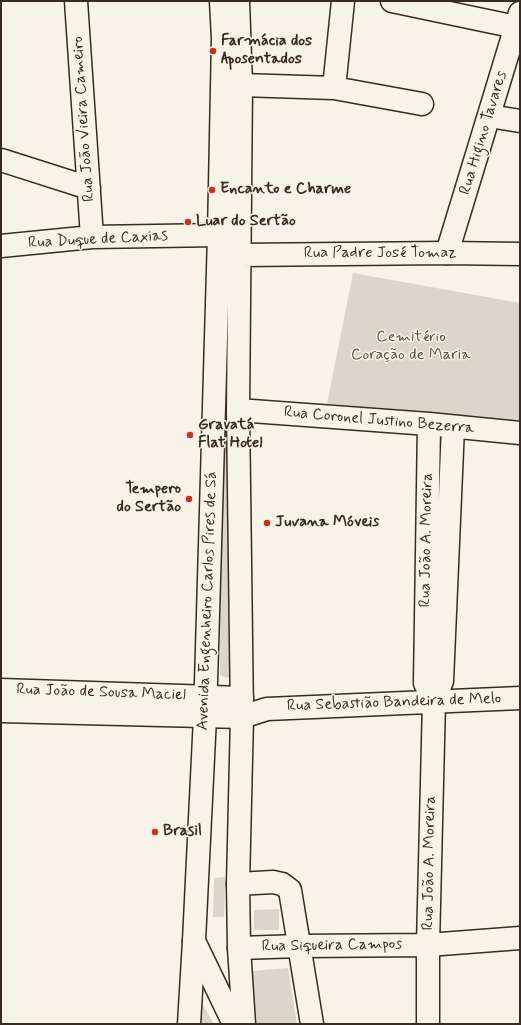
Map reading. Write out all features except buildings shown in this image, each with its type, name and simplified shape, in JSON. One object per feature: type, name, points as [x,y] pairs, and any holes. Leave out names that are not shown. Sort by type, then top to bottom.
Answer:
[{"type":"street","name":"Rua Joāo Vieira Cameiro","points":[[76,1],[92,237]]},
{"type":"street","name":"Avenida Engenheiro Carlos Pires de Sá","points":[[221,1],[223,39],[219,235],[205,706],[194,940],[234,1024]]},
{"type":"street","name":"Avenida Engenheiro Carlos Pires de Sá","points":[[238,1],[241,85],[238,410],[242,707],[238,884],[239,948],[244,1024]]},
{"type":"street","points":[[334,88],[344,1]]},
{"type":"street","points":[[392,1],[518,20]]},
{"type":"street","name":"Rua Higino Tavares","points":[[447,253],[518,20]]},
{"type":"street","points":[[241,85],[334,88],[422,104]]},
{"type":"street","points":[[489,116],[520,121]]},
{"type":"street","points":[[1,160],[89,188]]},
{"type":"street","name":"Rua Duque de Caxias","points":[[1,246],[92,237],[219,235]]},
{"type":"street","name":"Rua Padre José Tomaz","points":[[240,255],[447,253],[520,254]]},
{"type":"street","name":"Rua Coronel Justino Bezerra","points":[[238,410],[429,424],[520,433]]},
{"type":"street","name":"Rua João A. Moreira","points":[[429,424],[425,683],[434,702]]},
{"type":"street","name":"Rua João A. Moreira","points":[[428,1024],[428,945],[434,702],[442,681],[453,427]]},
{"type":"street","name":"Rua João de Sousa Maciel","points":[[1,690],[205,706],[267,709]]},
{"type":"street","name":"Rua Sebastião Bandeira de Melo","points":[[267,709],[520,698]]},
{"type":"street","name":"Rua João de Sousa Maciel","points":[[1,712],[205,706]]},
{"type":"street","points":[[238,884],[273,882],[282,884],[290,890],[312,1024]]},
{"type":"street","name":"Rua Siqueira Campos","points":[[239,948],[428,945],[520,938]]},
{"type":"street","points":[[189,1024],[194,940]]},
{"type":"green space","points":[[228,257],[233,674],[226,678],[220,675],[222,403]]},
{"type":"green space","name":"Cemitério Coração de Maria","points":[[353,273],[520,303],[520,421],[327,404]]},
{"type":"green space","points":[[225,877],[224,917],[213,917],[214,878]]},
{"type":"green space","points":[[279,909],[279,930],[254,930],[254,910]]},
{"type":"green space","points":[[288,968],[297,1024],[255,1024],[252,1018],[253,971]]},
{"type":"green space","points":[[202,1003],[214,1024],[200,1024]]},
{"type":"place","name":"Farmácia dos Aposentados","points":[[213,51]]},
{"type":"place","name":"Encanto e Charme","points":[[212,190]]},
{"type":"place","name":"Luar do Sertão","points":[[188,222]]},
{"type":"place","name":"Gravatá Flat Hotel","points":[[190,435]]},
{"type":"place","name":"Tempero do Sertão","points":[[189,499]]},
{"type":"place","name":"Juvana Móveis","points":[[267,523]]},
{"type":"place","name":"Brasil","points":[[155,832]]}]
